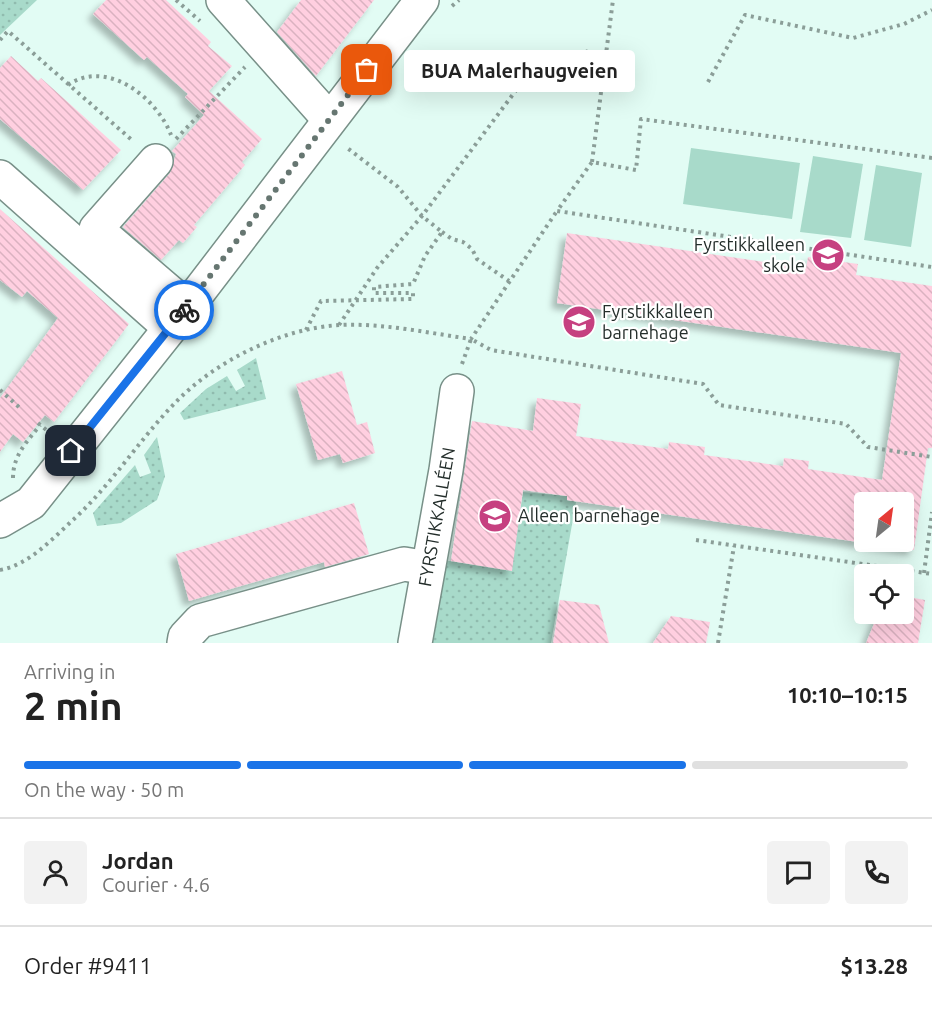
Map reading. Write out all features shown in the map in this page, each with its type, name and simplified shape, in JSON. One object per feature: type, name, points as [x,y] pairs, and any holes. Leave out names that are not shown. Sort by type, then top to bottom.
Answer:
[{"type":"street","points":[[224,0],[336,132]]},
{"type":"street","points":[[0,521],[31,503],[178,317],[336,132],[422,0]]},
{"type":"street","points":[[156,161],[96,229],[178,317]]},
{"type":"street","points":[[0,177],[178,317]]},
{"type":"street","name":"FYRSTIKKALLÉEN","points":[[415,643],[457,391]]},
{"type":"street","points":[[184,643],[185,637],[200,621],[404,564],[428,568]]},
{"type":"path","points":[[457,391],[464,355],[471,339],[592,162],[614,0]]},
{"type":"path","points":[[708,82],[745,15],[853,38],[904,24],[932,10]]},
{"type":"path","points":[[0,30],[8,31],[156,161]]},
{"type":"path","points":[[0,40],[8,31]]},
{"type":"path","points":[[339,325],[357,300],[358,293],[422,216],[520,85],[588,51]]},
{"type":"path","points":[[68,85],[85,77],[101,77],[127,84],[151,101],[167,125],[173,141],[246,65]]},
{"type":"path","points":[[592,162],[636,170],[641,119],[932,158]]},
{"type":"path","points":[[336,132],[398,187],[422,216],[452,239],[463,242],[472,249],[477,259],[509,281]]},
{"type":"path","points":[[557,211],[932,267]]},
{"type":"path","points":[[306,331],[321,301],[413,299],[413,293],[374,293],[374,287],[413,284],[425,256],[442,232]]},
{"type":"path","points":[[0,570],[12,568],[27,559],[81,512],[115,476],[152,427],[177,400],[202,379],[236,358],[270,342],[306,331],[339,325],[382,326],[471,339],[491,350],[703,384],[719,405],[846,424],[868,447],[932,457]]},
{"type":"path","points":[[0,390],[21,409]]},
{"type":"path","points":[[12,482],[12,466],[16,456],[40,425]]},
{"type":"path","points":[[924,573],[932,512]]},
{"type":"path","points":[[696,540],[932,574]]},
{"type":"path","points":[[718,643],[734,546]]},
{"type":"green space","points":[[0,0],[37,0],[0,35]]},
{"type":"green space","points":[[691,148],[800,163],[792,219],[683,204]]},
{"type":"green space","points":[[813,156],[863,164],[851,238],[800,232]]},
{"type":"green space","points":[[876,165],[922,173],[911,247],[864,240]]},
{"type":"green space","points":[[256,358],[266,399],[184,420],[180,413],[206,389],[227,376],[236,391],[245,386],[237,370]]},
{"type":"green space","points":[[157,437],[165,476],[157,500],[121,523],[97,526],[93,513],[135,465],[140,477],[151,473],[144,455]]},
{"type":"green space","points":[[523,492],[567,496],[567,500],[576,502],[551,643],[429,643],[443,560],[511,570]]},
{"type":"building","points":[[106,0],[166,0],[211,42],[208,46],[232,66],[209,91],[262,139],[242,162],[245,165],[194,225],[197,227],[183,243],[179,240],[161,260],[123,227],[170,173],[176,154],[172,151],[204,115],[185,97],[188,94],[147,57],[144,60],[93,14]]},
{"type":"building","points":[[301,0],[374,0],[316,76],[277,32]]},
{"type":"building","points":[[11,56],[38,81],[41,78],[121,150],[83,190],[0,119],[0,68]]},
{"type":"building","points":[[0,209],[129,324],[54,422],[45,415],[23,442],[13,434],[0,452],[0,398],[58,318],[27,291],[22,297],[0,280]]},
{"type":"building","points":[[567,233],[806,268],[808,257],[858,264],[856,275],[932,286],[932,448],[928,448],[914,550],[914,492],[854,492],[854,541],[567,500],[567,496],[523,490],[512,571],[451,561],[472,421],[533,431],[537,398],[581,404],[576,436],[668,449],[669,442],[705,447],[704,455],[783,466],[784,458],[809,461],[808,469],[882,480],[901,353],[557,303]]},
{"type":"building","points":[[342,371],[357,425],[367,422],[375,453],[343,463],[340,454],[318,460],[296,384]]},
{"type":"building","points":[[354,503],[369,554],[325,567],[324,562],[189,601],[176,554]]},
{"type":"building","points":[[914,598],[925,600],[918,643],[866,643],[874,624],[914,624]]},
{"type":"building","points":[[560,600],[599,605],[609,643],[553,643]]},
{"type":"building","points":[[671,616],[710,622],[706,643],[653,643]]},
{"type":"way so far","points":[[184,310],[367,70]]},
{"type":"place","name":"BUA Malerhaugveien","points":[[367,70]]},
{"type":"place","name":"Fyrstikkalleen skole","points":[[828,255]]},
{"type":"place","name":"Fyrstikkalleen barnehage","points":[[579,322]]},
{"type":"place","name":"Alleen barnehage","points":[[495,516]]},
{"type":"route","points":[[71,451],[184,310]]}]
